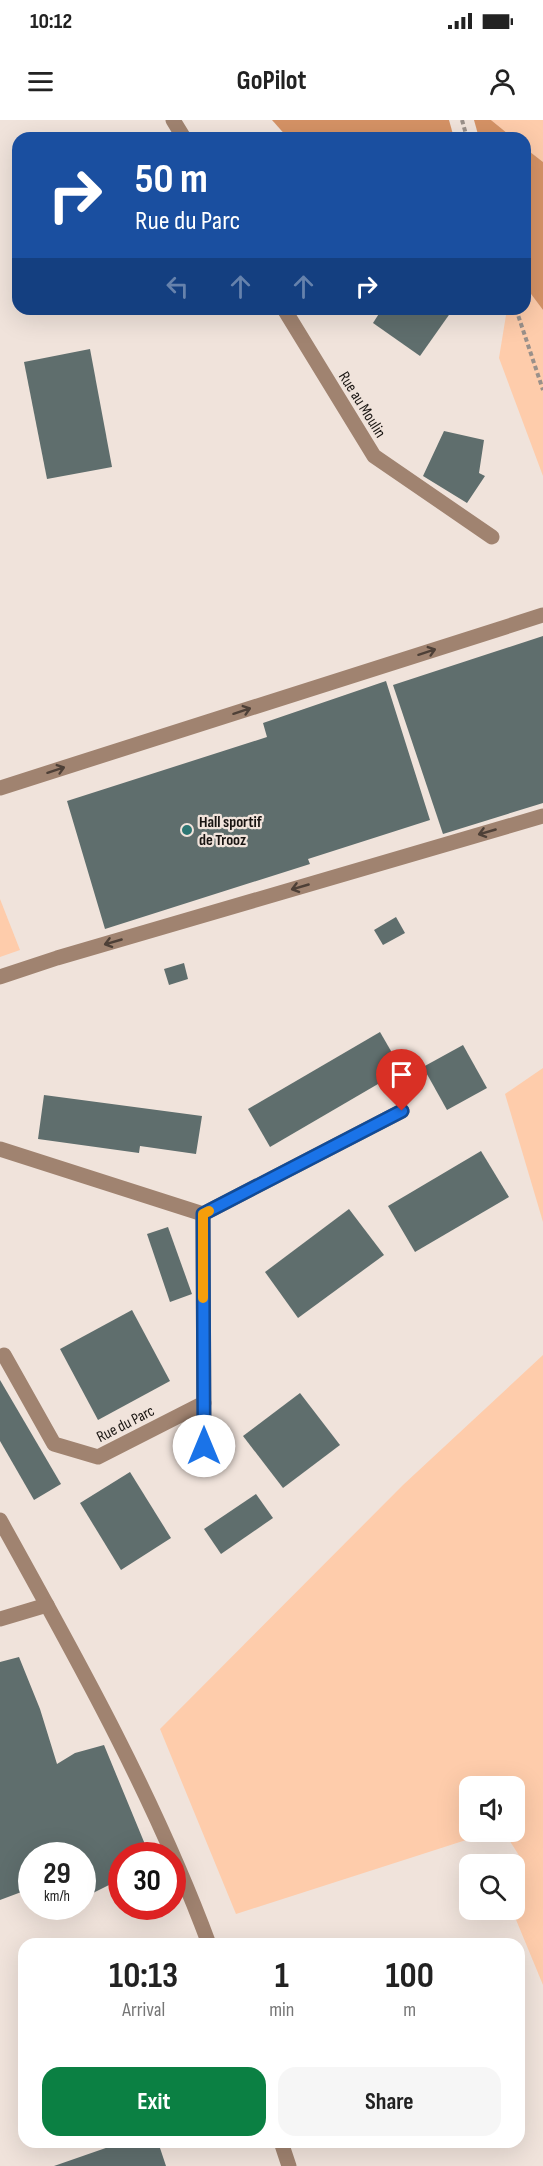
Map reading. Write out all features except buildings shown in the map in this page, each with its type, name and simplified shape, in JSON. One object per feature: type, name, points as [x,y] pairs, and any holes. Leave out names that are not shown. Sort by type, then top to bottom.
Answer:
[{"type":"street","name":"Rue au Moulin","points":[[288,315],[374,456],[492,537]]},
{"type":"street","points":[[0,788],[543,615]]},
{"type":"street","points":[[0,977],[57,958],[543,816]]},
{"type":"street","points":[[0,1149],[203,1214],[402,1111]]},
{"type":"street","points":[[203,1214],[204,1446]]},
{"type":"street","name":"Rue du Parc","points":[[4,1355],[54,1444],[98,1457],[204,1403]]},
{"type":"street","points":[[0,1520],[87,1677],[182,1872],[207,1938]]},
{"type":"street","points":[[0,1619],[47,1605]]},
{"type":"street","points":[[283,2148],[289,2166]]},
{"type":"path","points":[[518,315],[543,390]]},
{"type":"shaded area","points":[[272,120],[491,120],[506,132],[283,132]]},
{"type":"shaded area","points":[[491,120],[543,120],[543,162],[531,153],[531,132],[506,132]]},
{"type":"shaded area","points":[[531,153],[543,162],[543,310],[531,294]]},
{"type":"shaded area","points":[[531,294],[543,310],[543,476],[499,358],[506,315],[531,315]]},
{"type":"shaded area","points":[[0,899],[20,950],[0,957]]},
{"type":"shaded area","points":[[543,1068],[543,1222],[505,1094]]},
{"type":"shaded area","points":[[543,1355],[543,1985],[516,1920],[525,1920],[525,1854],[518,1854],[510,1842],[525,1842],[525,1776],[459,1776],[460,1842],[236,1914],[160,1729],[403,1485]]},
{"type":"pier","points":[[449,120],[474,120],[477,132],[452,132]]},
{"type":"slow traffic","points":[[203,1298],[203,1214],[209,1211]]},
{"type":"place","name":"Hall sportif de Trooz","points":[[187,830]]},
{"type":"route","points":[[204,1446],[203,1214],[402,1111]]}]
